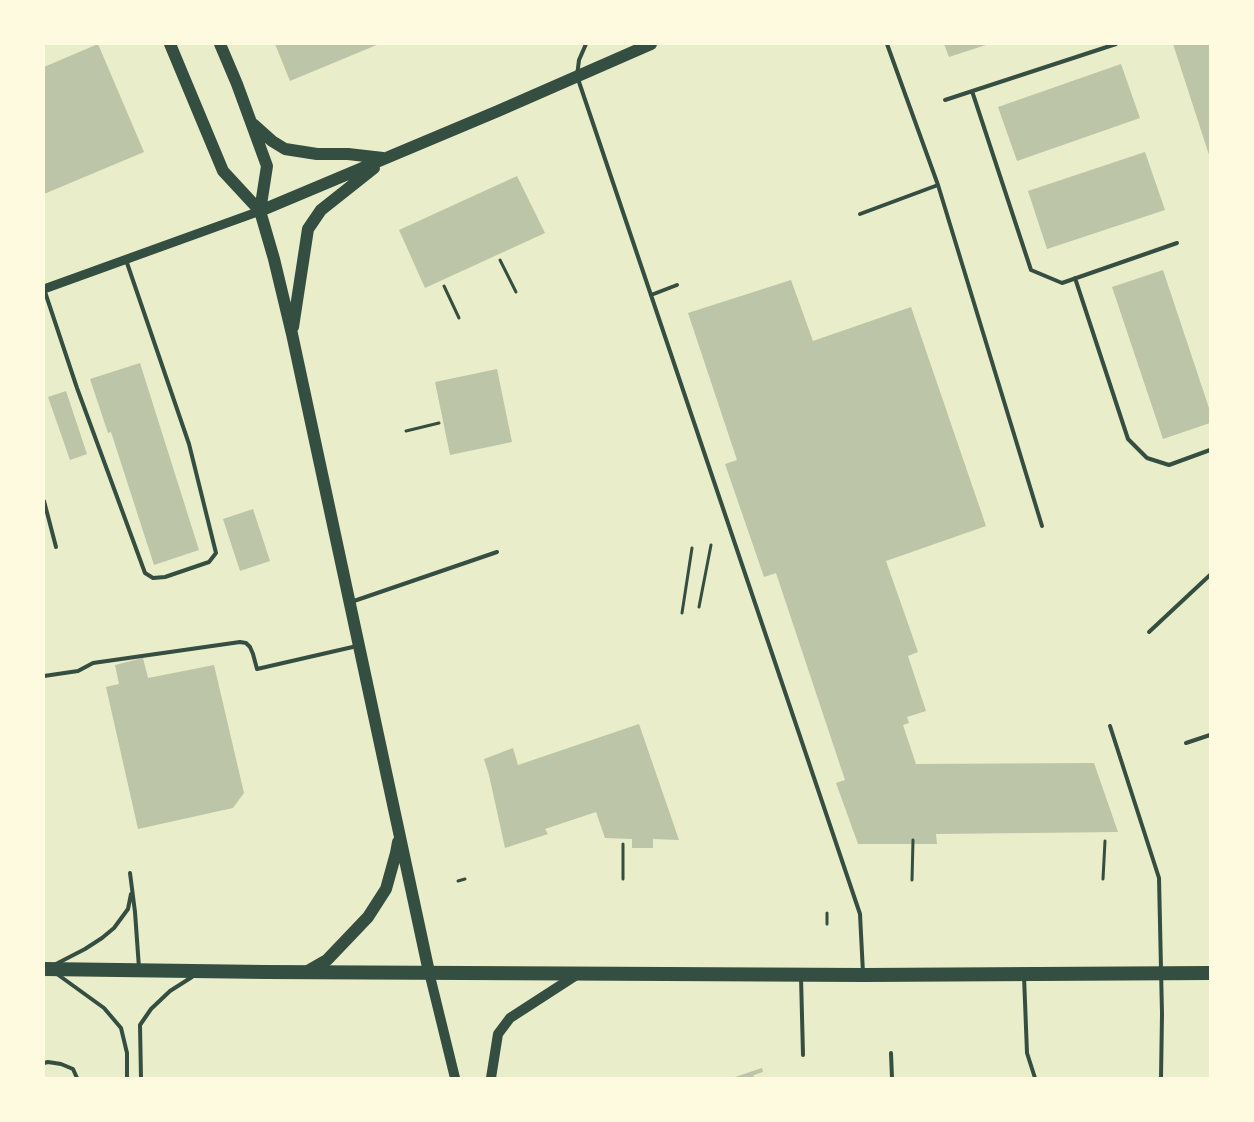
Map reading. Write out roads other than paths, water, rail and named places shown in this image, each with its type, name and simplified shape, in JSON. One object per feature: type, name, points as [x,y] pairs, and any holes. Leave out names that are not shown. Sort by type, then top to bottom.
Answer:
[{"type":"highway","points":[[46,968],[306,972],[864,975],[1210,973]]},
{"type":"main road","points":[[170,44],[223,171],[260,211]]},
{"type":"main road","points":[[220,44],[268,166],[260,211],[292,334],[429,972],[455,1078]]},
{"type":"main road","points":[[260,211],[651,44]]},
{"type":"main road","points":[[251,122],[272,142],[285,149],[317,154],[348,154],[386,158]]},
{"type":"main road","points":[[292,334],[308,229],[321,210],[386,158]]},
{"type":"main road","points":[[306,972],[327,960],[339,949],[364,922],[376,905],[386,889],[396,853],[399,832]]},
{"type":"main road","points":[[491,1078],[498,1034],[510,1018],[580,973]]},
{"type":"street","points":[[44,289],[260,211]]},
{"type":"lane","points":[[586,44],[579,60],[577,76],[860,914],[864,975]]},
{"type":"lane","points":[[887,44],[938,185],[1042,526]]},
{"type":"lane","points":[[945,100],[1116,44]]},
{"type":"lane","points":[[972,91],[1031,270],[1062,283],[1177,244]]},
{"type":"lane","points":[[860,214],[938,185]]},
{"type":"lane","points":[[44,289],[77,388],[146,574],[152,578],[165,577],[209,562],[216,553],[189,444],[125,260]]},
{"type":"lane","points":[[1075,278],[1128,439],[1146,458],[1169,465],[1210,450]]},
{"type":"lane","points":[[651,295],[677,285]]},
{"type":"lane","points":[[44,501],[56,548]]},
{"type":"lane","points":[[349,603],[497,552]]},
{"type":"lane","points":[[1149,632],[1210,575]]},
{"type":"lane","points":[[44,676],[78,671],[93,663],[240,642],[246,643],[250,647],[257,669],[359,646]]},
{"type":"lane","points":[[1110,726],[1159,878],[1162,1014],[1161,1078]]},
{"type":"lane","points":[[1186,743],[1210,735]]},
{"type":"lane","points":[[130,874],[139,970]]},
{"type":"lane","points":[[46,968],[85,949],[108,933],[121,920],[128,909],[132,894]]},
{"type":"lane","points":[[46,968],[90,996],[104,1008],[121,1028],[127,1053],[127,1078]]},
{"type":"lane","points":[[141,1078],[140,1025],[144,1017],[170,991],[187,979],[205,971]]},
{"type":"lane","points":[[800,974],[803,1055]]},
{"type":"lane","points":[[1024,974],[1026,1053],[1035,1078]]},
{"type":"lane","points":[[891,1053],[892,1078]]},
{"type":"lane","points":[[44,1063],[61,1064],[74,1069],[77,1078]]}]
